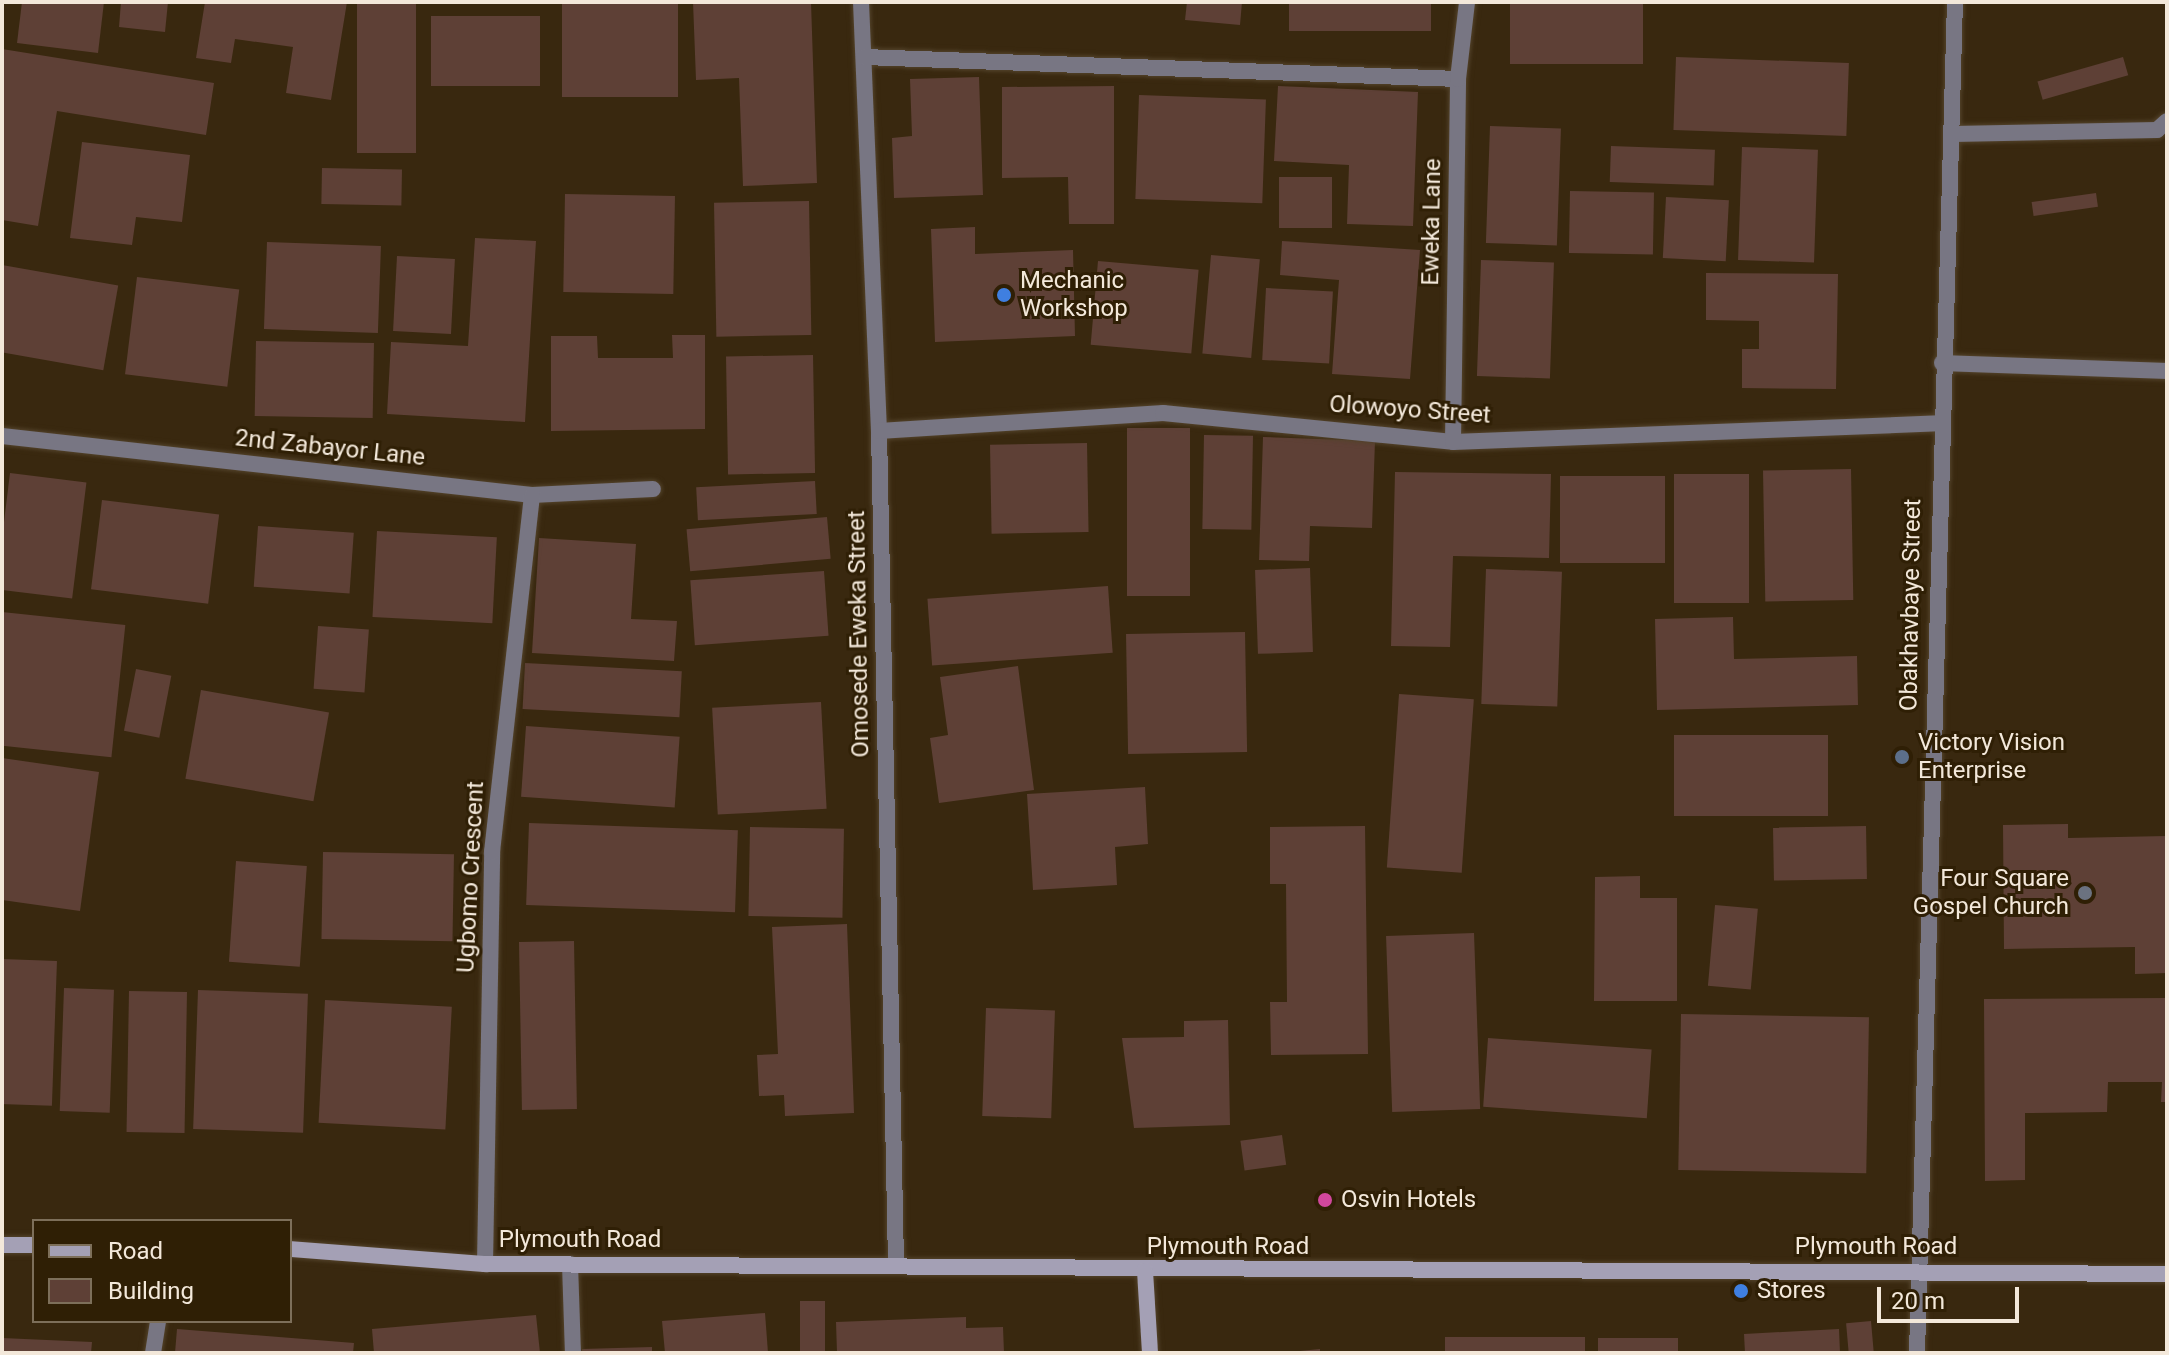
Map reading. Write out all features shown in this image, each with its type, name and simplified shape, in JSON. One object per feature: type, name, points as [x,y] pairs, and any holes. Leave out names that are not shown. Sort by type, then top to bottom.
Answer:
[{"type":"street","name":"Omosede Eweka Street","points":[[861,2],[879,431],[896,1265]]},
{"type":"street","name":"Eweka Lane","points":[[1453,442],[1458,79],[1467,2]]},
{"type":"street","name":"Obakhavbaye Street","points":[[1917,1353],[1939,423],[1953,134],[1955,2]]},
{"type":"street","points":[[864,57],[1458,79]]},
{"type":"street","points":[[1953,134],[2157,130],[2167,121]]},
{"type":"street","points":[[1942,363],[2167,371]]},
{"type":"street","name":"Olowoyo Street","points":[[879,431],[1163,413],[1453,442],[1939,423]]},
{"type":"street","name":"2nd Zabayor Lane","points":[[2,436],[532,495],[653,489]]},
{"type":"street","name":"Ugbomo Crescent","points":[[485,1264],[492,852],[532,495]]},
{"type":"street","points":[[2,1245],[32,1245]]},
{"type":"street","name":"Plymouth Road","points":[[292,1249],[485,1264],[896,1265],[1145,1271],[2167,1274]]},
{"type":"street","points":[[570,1264],[573,1353]]},
{"type":"street","points":[[1145,1271],[1150,1353]]},
{"type":"street","points":[[153,1353],[158,1323]]},
{"type":"building","points":[[22,2],[104,2],[98,53],[17,43]]},
{"type":"building","points":[[121,2],[168,2],[165,32],[119,27]]},
{"type":"building","points":[[205,2],[347,2],[331,100],[286,93],[293,47],[235,39],[231,63],[196,58]]},
{"type":"building","points":[[357,2],[416,2],[416,153],[357,153]]},
{"type":"building","points":[[562,2],[678,2],[678,97],[562,97]]},
{"type":"building","points":[[693,2],[811,2],[817,183],[743,186],[739,78],[696,80]]},
{"type":"building","points":[[1187,2],[1242,2],[1240,25],[1185,20]]},
{"type":"building","points":[[1289,2],[1431,2],[1431,31],[1289,31]]},
{"type":"building","points":[[1510,2],[1643,2],[1643,64],[1510,64]]},
{"type":"building","points":[[431,16],[540,16],[540,86],[431,86]]},
{"type":"building","points":[[2,49],[214,83],[206,135],[57,111],[38,226],[2,220]]},
{"type":"building","points":[[1676,57],[1849,63],[1846,136],[1673,130]]},
{"type":"building","points":[[2123,57],[2128,75],[2043,100],[2037,82]]},
{"type":"building","points":[[979,77],[983,195],[894,198],[892,138],[912,136],[910,79]]},
{"type":"building","points":[[1114,86],[1114,224],[1069,224],[1068,177],[1002,178],[1002,87]]},
{"type":"building","points":[[1278,86],[1418,92],[1413,226],[1347,224],[1349,165],[1274,161]]},
{"type":"building","points":[[1139,95],[1266,99],[1262,203],[1135,199]]},
{"type":"building","points":[[1490,126],[1561,128],[1557,245],[1486,243]]},
{"type":"building","points":[[82,142],[190,155],[182,222],[136,217],[132,245],[70,238]]},
{"type":"building","points":[[1611,146],[1715,150],[1714,186],[1610,182]]},
{"type":"building","points":[[1742,147],[1818,150],[1814,263],[1738,260]]},
{"type":"building","points":[[322,168],[402,169],[401,205],[321,204]]},
{"type":"building","points":[[1279,177],[1332,177],[1332,228],[1279,228]]},
{"type":"building","points":[[1570,191],[1654,192],[1653,254],[1569,253]]},
{"type":"building","points":[[2096,193],[2098,207],[2034,216],[2032,202]]},
{"type":"building","points":[[565,194],[675,196],[673,294],[563,292]]},
{"type":"building","points":[[1666,197],[1729,200],[1726,261],[1663,258]]},
{"type":"building","points":[[809,201],[811,335],[716,337],[714,203]]},
{"type":"building","name":"Mechanic Workshop","points":[[975,227],[975,254],[1073,250],[1075,336],[935,342],[931,229]]},
{"type":"building","points":[[475,238],[536,241],[525,422],[387,414],[391,342],[468,346]]},
{"type":"building","points":[[1282,241],[1420,250],[1410,379],[1332,374],[1339,280],[1280,275]]},
{"type":"building","points":[[267,242],[381,246],[378,333],[264,329]]},
{"type":"building","points":[[1211,255],[1260,259],[1251,358],[1202,354]]},
{"type":"building","points":[[397,256],[455,259],[451,334],[393,331]]},
{"type":"building","points":[[1481,260],[1554,263],[1550,378],[1477,376]]},
{"type":"building","points":[[1098,261],[1199,270],[1191,353],[1091,345]]},
{"type":"building","points":[[2,265],[118,285],[103,370],[2,352]]},
{"type":"building","points":[[1706,273],[1838,274],[1836,389],[1742,388],[1742,349],[1759,349],[1759,321],[1706,320]]},
{"type":"building","points":[[137,277],[239,290],[227,387],[125,374]]},
{"type":"building","points":[[1266,288],[1333,292],[1329,363],[1262,360]]},
{"type":"building","points":[[672,335],[705,335],[705,429],[551,431],[551,336],[597,336],[598,358],[673,358]]},
{"type":"building","points":[[256,341],[374,343],[373,418],[255,416]]},
{"type":"building","points":[[813,355],[815,473],[728,475],[726,357]]},
{"type":"building","points":[[1127,428],[1190,428],[1190,596],[1127,596]]},
{"type":"building","points":[[1204,435],[1253,436],[1251,530],[1202,529]]},
{"type":"building","points":[[1263,437],[1375,441],[1372,528],[1310,526],[1309,561],[1259,560]]},
{"type":"building","points":[[1087,443],[1089,532],[992,534],[990,445]]},
{"type":"building","points":[[1851,469],[1853,600],[1765,602],[1763,471]]},
{"type":"building","points":[[1395,472],[1551,474],[1549,558],[1453,556],[1450,647],[1391,646]]},
{"type":"building","points":[[10,473],[86,482],[72,599],[2,590],[2,538]]},
{"type":"building","points":[[1674,474],[1749,474],[1749,603],[1674,603]]},
{"type":"building","points":[[1560,476],[1665,476],[1665,563],[1560,563]]},
{"type":"building","points":[[815,481],[817,514],[698,520],[696,487]]},
{"type":"building","points":[[102,500],[219,514],[208,604],[91,589]]},
{"type":"building","points":[[827,517],[831,559],[690,571],[687,529]]},
{"type":"building","points":[[258,526],[354,533],[350,594],[254,587]]},
{"type":"building","points":[[377,531],[497,537],[492,623],[372,617]]},
{"type":"building","points":[[539,538],[636,544],[631,619],[677,621],[674,661],[532,653]]},
{"type":"building","points":[[1310,568],[1313,652],[1258,654],[1255,570]]},
{"type":"building","points":[[1486,569],[1562,572],[1557,707],[1481,704]]},
{"type":"building","points":[[824,571],[829,636],[695,645],[690,580]]},
{"type":"building","points":[[1108,586],[1113,653],[932,665],[927,599]]},
{"type":"building","points":[[2,612],[125,625],[111,757],[2,746]]},
{"type":"building","points":[[1733,617],[1734,659],[1857,656],[1858,705],[1657,710],[1655,619]]},
{"type":"building","points":[[318,626],[369,630],[364,692],[314,689]]},
{"type":"building","points":[[1245,632],[1247,752],[1128,754],[1126,634]]},
{"type":"building","points":[[525,663],[682,671],[679,717],[523,709]]},
{"type":"building","points":[[1018,666],[1034,790],[939,803],[930,738],[948,735],[940,677]]},
{"type":"building","points":[[136,669],[171,676],[159,738],[124,731]]},
{"type":"building","points":[[201,690],[329,713],[313,801],[185,779]]},
{"type":"building","points":[[1399,694],[1474,699],[1462,873],[1387,868]]},
{"type":"building","points":[[821,702],[827,809],[718,815],[712,708]]},
{"type":"building","points":[[526,726],[680,737],[675,808],[521,797]]},
{"type":"building","points":[[1674,735],[1828,735],[1828,816],[1674,816]]},
{"type":"building","points":[[2,758],[99,772],[80,911],[2,900]]},
{"type":"building","points":[[1145,787],[1148,844],[1115,847],[1117,885],[1033,890],[1027,794]]},
{"type":"building","points":[[529,823],[738,830],[735,912],[526,905]]},
{"type":"building","name":"Four Square Gospel Church","points":[[2068,824],[2068,838],[2167,836],[2167,973],[2135,974],[2135,947],[2004,949],[2003,825]]},
{"type":"building","points":[[1365,826],[1368,1054],[1271,1055],[1270,1002],[1287,1002],[1286,884],[1270,884],[1270,827]]},
{"type":"building","points":[[1866,826],[1867,879],[1774,881],[1773,828]]},
{"type":"building","points":[[750,827],[844,829],[842,918],[748,916]]},
{"type":"building","points":[[323,852],[454,854],[452,941],[321,939]]},
{"type":"building","points":[[236,861],[307,866],[300,967],[229,962]]},
{"type":"building","points":[[1640,876],[1640,898],[1677,898],[1677,1001],[1594,1001],[1595,877]]},
{"type":"building","points":[[1715,905],[1758,909],[1751,989],[1708,986]]},
{"type":"building","points":[[847,924],[854,1113],[785,1116],[784,1095],[759,1096],[757,1055],[778,1054],[772,927]]},
{"type":"building","points":[[1474,933],[1480,1109],[1392,1112],[1386,936]]},
{"type":"building","points":[[574,941],[577,1109],[522,1110],[519,942]]},
{"type":"building","points":[[2,959],[57,961],[52,1106],[2,1104]]},
{"type":"building","points":[[64,988],[114,990],[110,1113],[60,1111]]},
{"type":"building","points":[[198,990],[308,994],[303,1133],[193,1129]]},
{"type":"building","points":[[129,991],[187,992],[185,1133],[127,1132]]},
{"type":"building","points":[[2167,998],[2167,1102],[2161,1102],[2162,1082],[2108,1082],[2107,1112],[2025,1113],[2025,1180],[1985,1181],[1984,999]]},
{"type":"building","points":[[325,1000],[452,1007],[445,1129],[319,1123]]},
{"type":"building","points":[[986,1008],[1055,1010],[1051,1118],[982,1116]]},
{"type":"building","points":[[1681,1014],[1869,1017],[1866,1173],[1678,1170]]},
{"type":"building","points":[[1228,1020],[1230,1125],[1134,1128],[1122,1038],[1184,1037],[1184,1021]]},
{"type":"building","points":[[1488,1038],[1652,1049],[1647,1118],[1483,1107]]},
{"type":"building","points":[[1282,1135],[1286,1165],[1245,1171],[1240,1141]]},
{"type":"building","points":[[800,1301],[825,1301],[825,1353],[800,1353]]},
{"type":"building","points":[[765,1313],[768,1353],[665,1353],[662,1321]]},
{"type":"building","points":[[536,1315],[540,1353],[374,1353],[372,1329]]},
{"type":"building","points":[[966,1317],[966,1328],[1003,1327],[1004,1353],[837,1353],[836,1322]]},
{"type":"building","points":[[1871,1321],[1874,1353],[1849,1353],[1846,1323]]},
{"type":"building","points":[[177,1329],[354,1343],[353,1353],[175,1353]]},
{"type":"building","points":[[1839,1329],[1840,1353],[1745,1353],[1744,1334]]},
{"type":"building","points":[[1445,1337],[1585,1337],[1585,1353],[1445,1353]]},
{"type":"building","points":[[2,1338],[92,1342],[91,1353],[2,1353]]},
{"type":"building","points":[[1598,1338],[1678,1338],[1678,1353],[1598,1353]]},
{"type":"building","points":[[652,1347],[652,1353],[582,1353],[582,1349]]},
{"type":"building","points":[[1320,1349],[1320,1353],[1300,1353],[1300,1351]]},
{"type":"place","name":"Mechanic Workshop","points":[[1004,295]]},
{"type":"place","name":"Victory Vision Enterprise","points":[[1902,757]]},
{"type":"place","name":"Four Square Gospel Church","points":[[2085,893]]},
{"type":"place","name":"Osvin Hotels","points":[[1325,1200]]},
{"type":"place","name":"Stores","points":[[1741,1291]]}]
